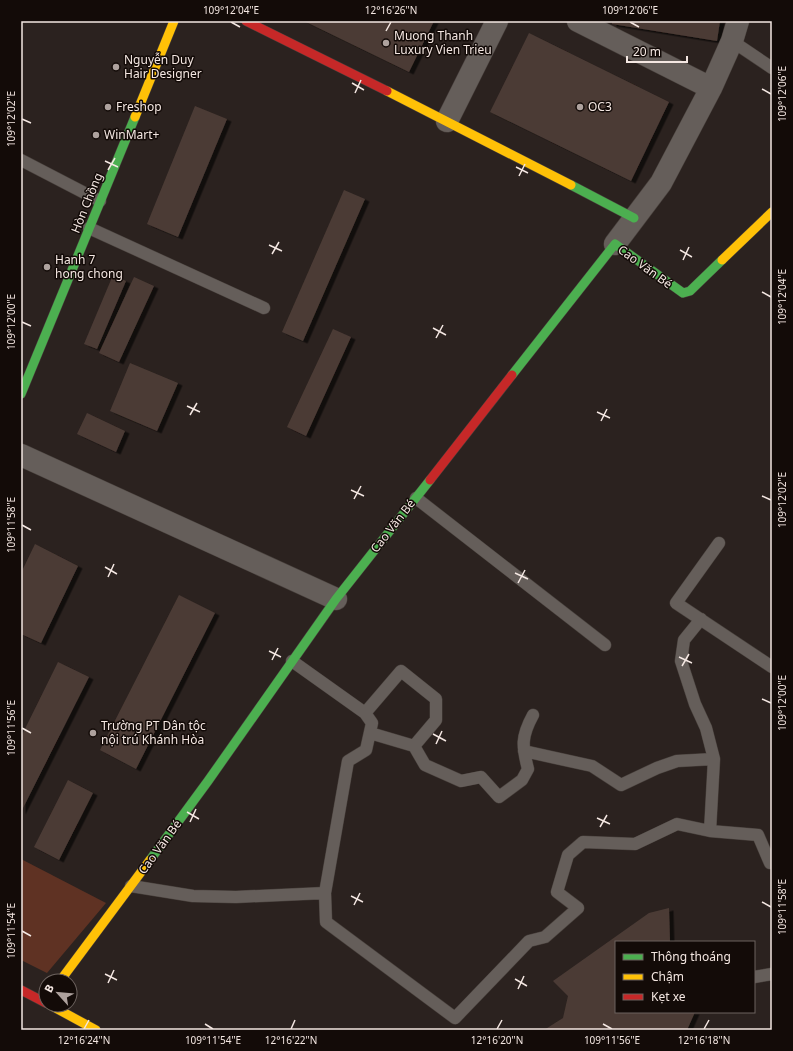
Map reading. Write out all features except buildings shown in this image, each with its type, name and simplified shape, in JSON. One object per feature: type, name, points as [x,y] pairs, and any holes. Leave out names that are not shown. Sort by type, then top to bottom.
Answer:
[{"type":"street","name":"Hòn Chồng","points":[[21,394],[174,21]]},
{"type":"street","points":[[246,21],[447,121],[634,218]]},
{"type":"street","points":[[447,121],[497,21]]},
{"type":"street","points":[[581,22],[711,88]]},
{"type":"street","points":[[615,244],[661,182],[711,88],[735,31]]},
{"type":"street","name":"Cao Văn Bé","points":[[66,973],[131,886],[336,599],[615,244],[683,293],[690,291],[772,212]]},
{"type":"street","points":[[21,454],[336,599]]},
{"type":"street","points":[[21,990],[38,998]]},
{"type":"street","points":[[66,1013],[96,1030]]},
{"type":"lane","points":[[735,31],[772,68]]},
{"type":"lane","points":[[21,160],[100,201]]},
{"type":"lane","points":[[89,228],[264,308]]},
{"type":"lane","points":[[416,498],[605,645]]},
{"type":"lane","points":[[719,542],[676,603],[772,667]]},
{"type":"lane","points":[[701,619],[684,640],[681,661],[695,704],[706,728],[714,759],[710,831]]},
{"type":"lane","points":[[292,661],[365,712],[372,723],[366,750],[348,761],[325,893],[326,922],[455,1018],[529,941],[545,936],[578,908],[557,892],[568,855],[583,842],[635,844],[677,824],[710,831],[758,835],[770,863],[772,863]]},
{"type":"lane","points":[[365,712],[401,671],[436,699],[436,720],[414,746]]},
{"type":"lane","points":[[370,733],[414,746],[425,765],[461,782],[481,777],[499,797],[522,780],[528,769],[524,751],[525,730],[533,715]]},
{"type":"lane","points":[[524,751],[592,766],[621,784],[677,761],[714,759]]},
{"type":"lane","points":[[131,886],[192,896],[236,897],[325,893]]},
{"type":"lane","points":[[755,977],[772,974]]},
{"type":"shaded area","points":[[21,859],[106,903],[47,973],[21,960]]},
{"type":"traffic: fast","points":[[21,394],[135,117]]},
{"type":"traffic: fast","points":[[571,185],[634,218]]},
{"type":"traffic: fast","points":[[512,375],[615,244],[683,293],[690,291],[722,260]]},
{"type":"traffic: fast","points":[[150,860],[208,781],[336,599],[430,480]]},
{"type":"traffic: slow","points":[[135,117],[174,21]]},
{"type":"traffic: slow","points":[[387,91],[571,185]]},
{"type":"traffic: slow","points":[[722,260],[772,212]]},
{"type":"traffic: slow","points":[[66,973],[150,860]]},
{"type":"traffic: slow","points":[[65,1013],[96,1030]]},
{"type":"traffic: jam","points":[[246,21],[387,91]]},
{"type":"traffic: jam","points":[[430,480],[512,375]]},
{"type":"traffic: jam","points":[[21,990],[38,999]]},
{"type":"place","name":"Muong Thanh Luxury Vien Trieu","points":[[386,43]]},
{"type":"place","name":"Nguyễn Duy Hair Designer","points":[[116,67]]},
{"type":"place","name":"Freshop","points":[[108,107]]},
{"type":"place","name":"OC3","points":[[580,107]]},
{"type":"place","name":"WinMart+","points":[[96,135]]},
{"type":"place","name":"Hanh 7 hong chong","points":[[47,267]]},
{"type":"place","name":"Trường PT Dân tộc nội trú Khánh Hòa","points":[[93,733]]}]
